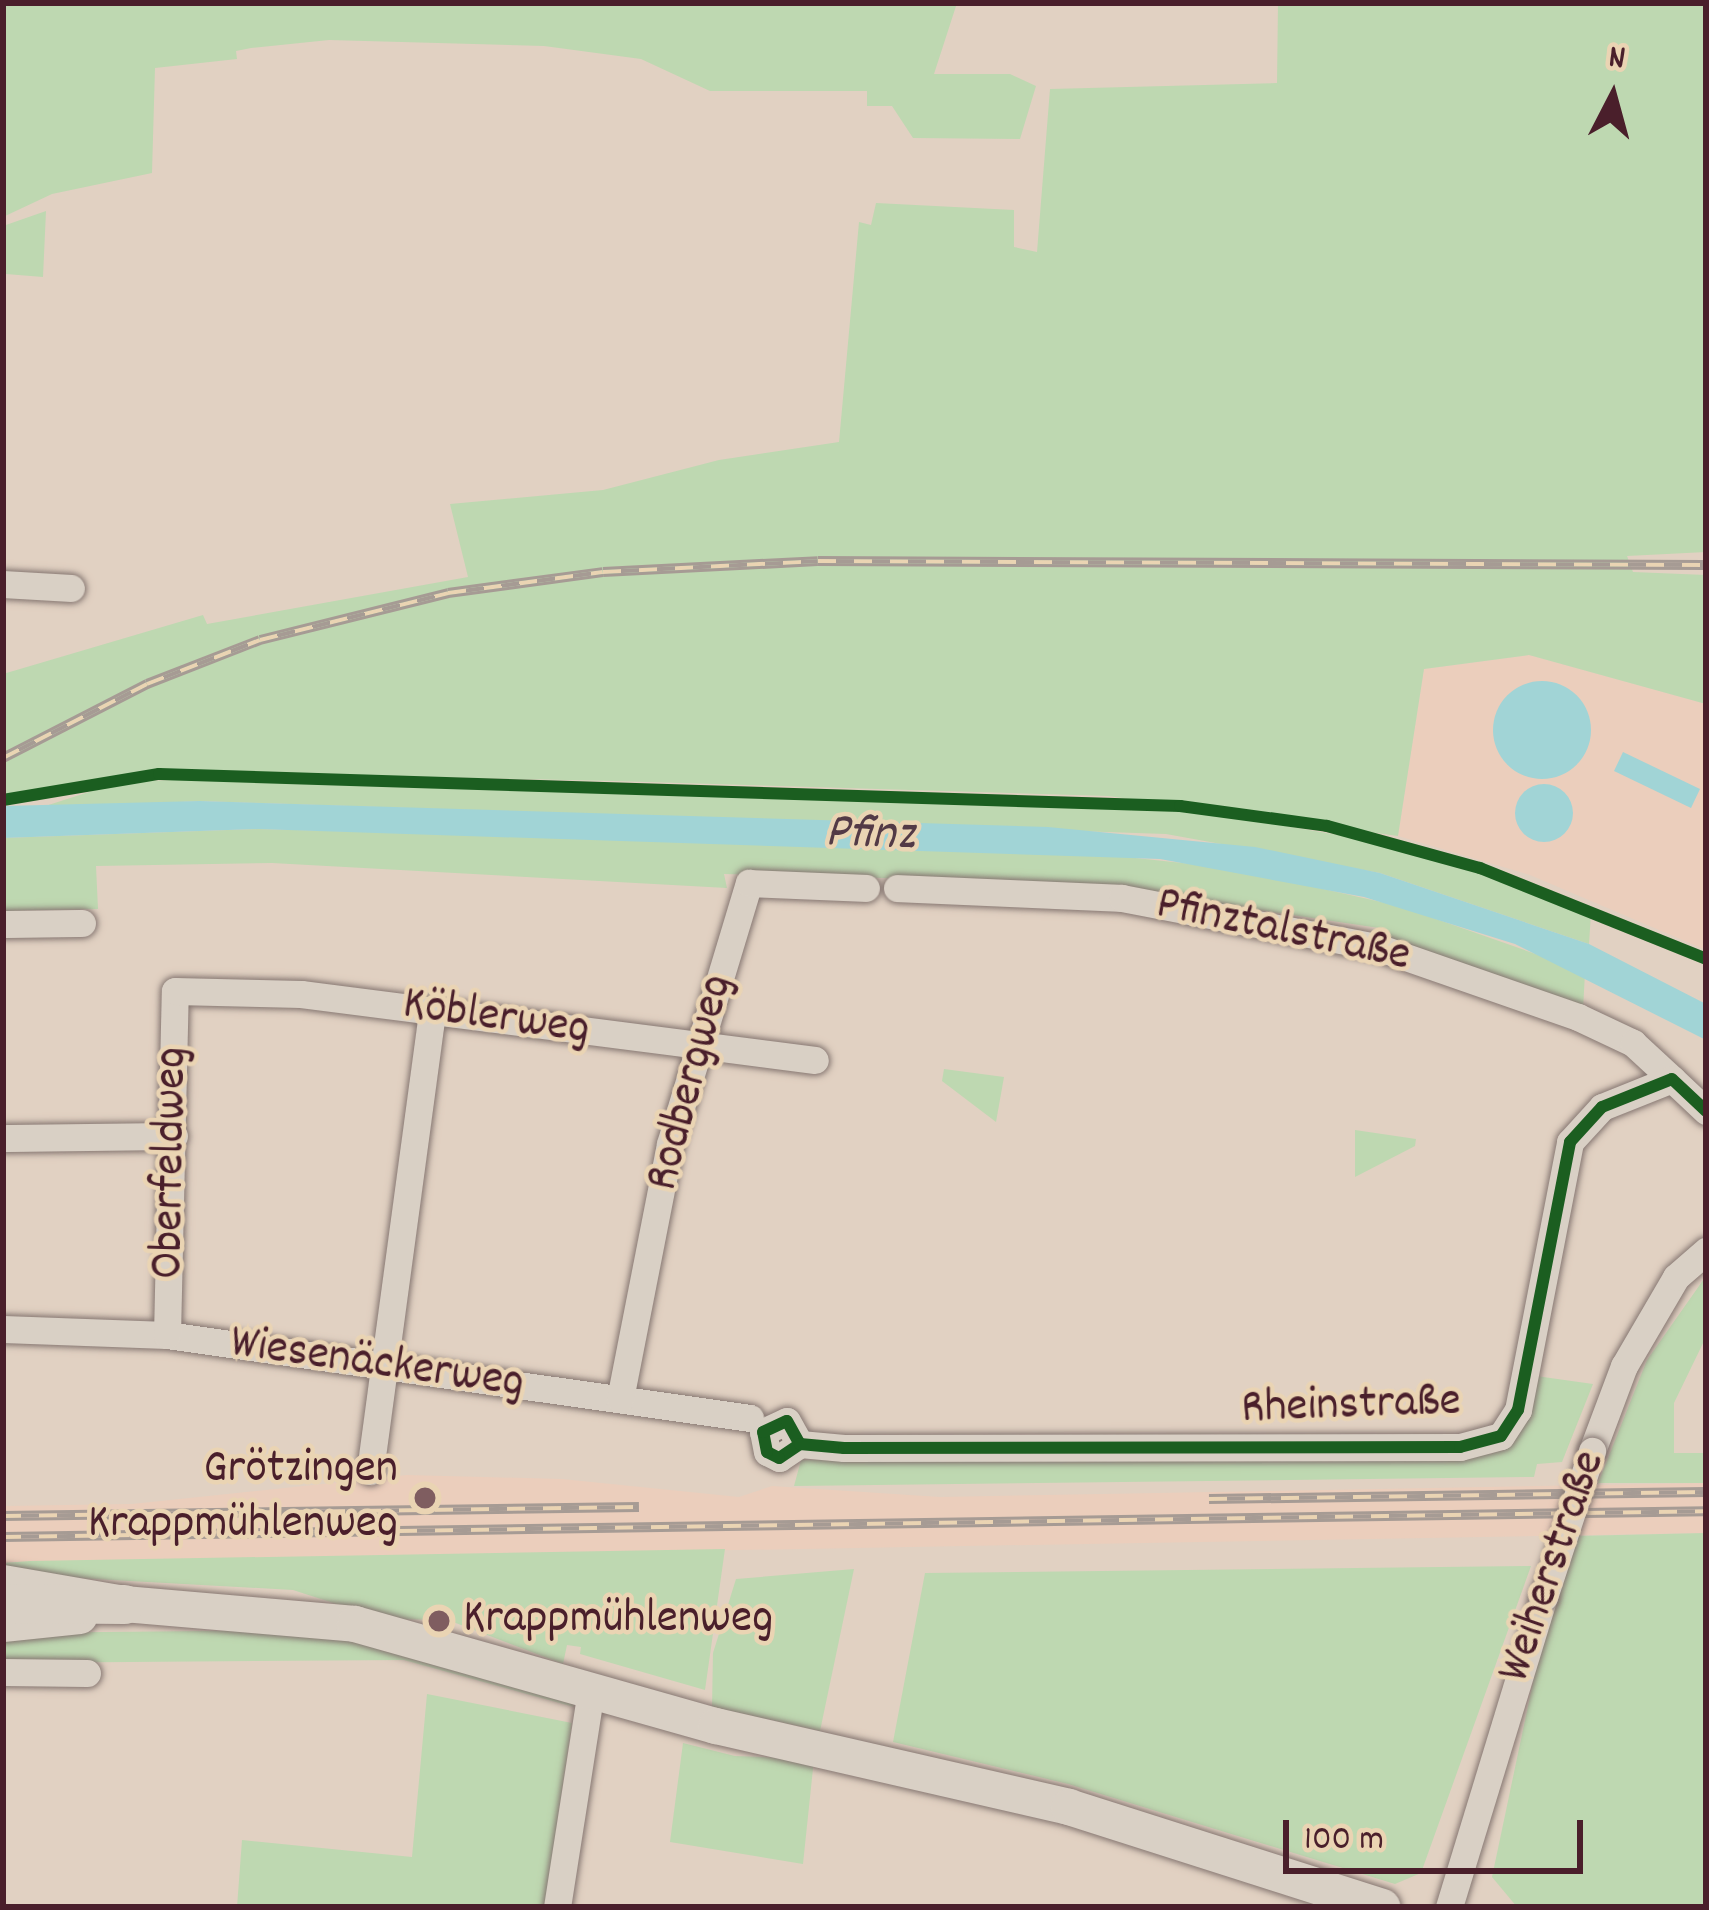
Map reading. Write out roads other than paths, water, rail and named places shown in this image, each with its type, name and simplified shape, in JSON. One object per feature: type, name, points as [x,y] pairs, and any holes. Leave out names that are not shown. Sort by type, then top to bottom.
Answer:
[{"type":"highway","points":[[3,1604],[124,1604]]},
{"type":"main road","points":[[3,1583],[124,1604],[322,1618],[590,1690],[1069,1807],[1382,1907]]},
{"type":"main road","points":[[3,1624],[124,1604]]},
{"type":"street","points":[[3,584],[70,588]]},
{"type":"street","name":"Rodbergweg","points":[[620,1399],[695,1046],[749,883],[866,888]]},
{"type":"street","name":"Pfinztalstraße","points":[[897,888],[1122,898],[1377,947],[1578,1017],[1633,1043],[1672,1079]]},
{"type":"street","points":[[3,925],[82,923]]},
{"type":"street","name":"Köblerweg","points":[[175,991],[432,1010],[815,1060]]},
{"type":"street","name":"Oberfeldweg","points":[[167,1335],[175,991]]},
{"type":"street","points":[[370,1471],[432,1010]]},
{"type":"street","points":[[1672,1079],[1706,1111]]},
{"type":"street","name":"Rheinstraße","points":[[800,1444],[1460,1447],[1501,1436],[1518,1410],[1570,1142],[1586,1117],[1672,1079]]},
{"type":"street","points":[[3,1138],[174,1136]]},
{"type":"street","name":"Weiherstraße","points":[[1449,1907],[1544,1598],[1624,1366],[1676,1277],[1706,1251]]},
{"type":"street","name":"Wiesenäckerweg","points":[[3,1329],[167,1335],[750,1418]]},
{"type":"street","points":[[3,1672],[87,1673]]},
{"type":"street","points":[[557,1907],[590,1690]]},
{"type":"water","points":[[1542,681],[1561,685],[1576,696],[1587,711],[1591,730],[1587,749],[1576,764],[1561,775],[1542,779],[1523,775],[1508,764],[1497,749],[1493,730],[1497,711],[1508,696],[1523,685]]},
{"type":"water","points":[[1623,752],[1700,789],[1691,808],[1614,771]]},
{"type":"water","points":[[1544,784],[1564,793],[1573,813],[1564,833],[1544,842],[1524,833],[1515,813],[1524,793]]},
{"type":"water","name":"Pfinz","points":[[200,801],[1048,827],[1255,847],[1380,873],[1589,944],[1706,1004],[1706,1040],[1515,944],[1364,897],[1160,859],[258,829],[3,838],[3,806]]},
{"type":"railway","points":[[3,758],[147,684],[260,640],[448,593],[603,572],[818,561],[1706,565]]},
{"type":"railway","points":[[1209,1499],[1706,1492]]},
{"type":"railway","points":[[3,1516],[639,1507]]},
{"type":"railway","points":[[3,1537],[1706,1511]]},
{"type":"place","name":"Grötzingen Krappmühlenweg","points":[[425,1498]]},
{"type":"place","name":"Krappmühlenweg","points":[[439,1621]]}]
